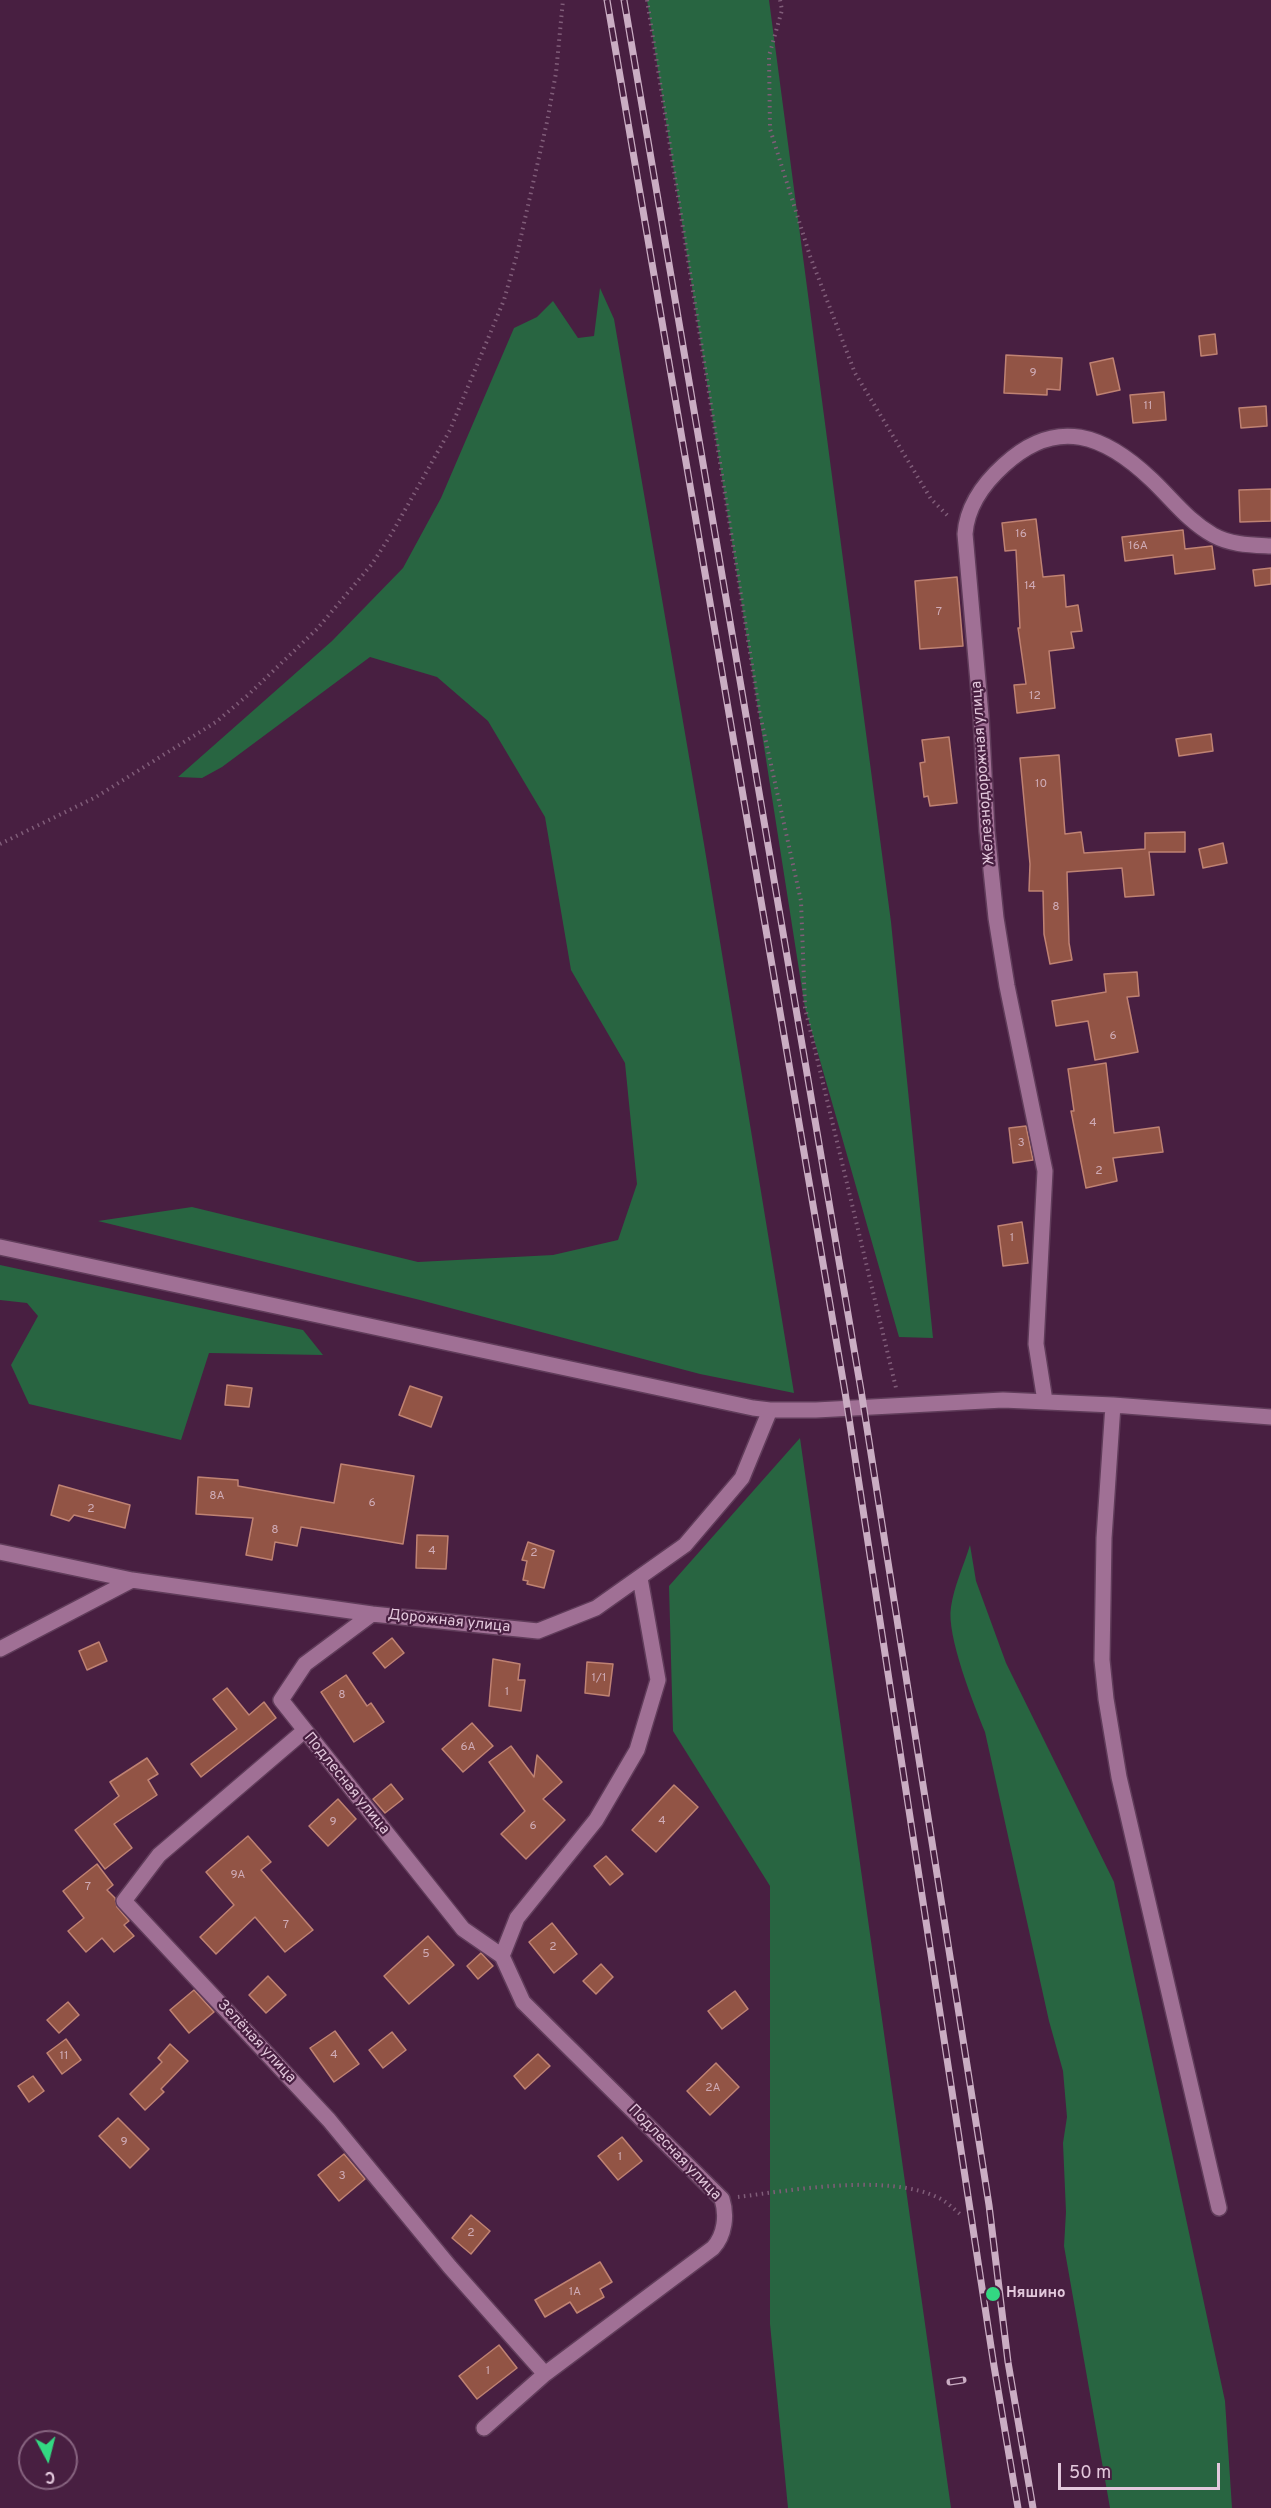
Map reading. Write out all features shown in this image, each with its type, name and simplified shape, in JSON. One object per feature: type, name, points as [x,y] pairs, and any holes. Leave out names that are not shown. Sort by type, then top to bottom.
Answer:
[{"type":"street","name":"Железнодорожная улица","points":[[1045,1401],[1036,1344],[1045,1171],[1004,970],[996,918],[987,831],[983,739],[965,534],[966,518],[981,489],[1010,459],[1031,445],[1052,436],[1065,435],[1099,444],[1134,464],[1154,481],[1186,516],[1215,536],[1235,544],[1271,546]]},
{"type":"street","points":[[0,1246],[738,1406],[770,1410],[816,1410],[1003,1400],[1113,1405],[1271,1417]]},
{"type":"street","points":[[1113,1405],[1104,1538],[1102,1660],[1106,1699],[1119,1777],[1219,2208]]},
{"type":"street","name":"Дорожная улица","points":[[0,1552],[132,1580],[372,1614],[538,1631],[596,1608],[685,1545],[742,1478],[770,1410]]},
{"type":"street","points":[[502,1956],[517,1918],[596,1820],[637,1750],[658,1680],[640,1578]]},
{"type":"street","points":[[0,1649],[132,1580]]},
{"type":"street","name":"Подлесная улица","points":[[372,1614],[305,1664],[281,1700],[463,1929],[502,1956],[523,2002],[722,2199],[725,2212],[718,2243],[713,2248],[545,2374],[484,2428]]},
{"type":"street","name":"Зелёная улица","points":[[304,1731],[159,1855],[124,1901],[337,2129],[450,2267],[545,2374]]},
{"type":"path","points":[[0,844],[96,797],[216,722],[317,629],[372,564],[450,430],[504,300],[517,254],[549,112],[561,36],[563,0]]},
{"type":"path","points":[[647,0],[759,710],[801,901],[805,1008],[899,1404]]},
{"type":"path","points":[[780,0],[782,10],[769,56],[770,129],[810,256],[855,373],[932,499],[965,534]]},
{"type":"path","points":[[722,2199],[792,2190],[888,2186],[916,2190],[940,2198],[961,2215]]},
{"type":"green space","points":[[647,0],[769,0],[891,922],[933,1338],[899,1337],[805,1008]]},
{"type":"green space","points":[[600,288],[614,319],[704,844],[794,1393],[700,1374],[420,1300],[98,1221],[192,1207],[418,1262],[553,1255],[618,1240],[637,1184],[625,1063],[571,970],[545,817],[488,721],[437,677],[370,657],[222,767],[202,778],[178,777],[332,641],[403,568],[441,498],[514,328],[537,317],[553,301],[578,338],[594,336]]},
{"type":"green space","points":[[0,1265],[303,1330],[323,1355],[209,1353],[181,1440],[29,1404],[11,1365],[38,1316],[27,1303],[0,1300]]},
{"type":"green space","points":[[800,1438],[951,2508],[788,2508],[770,2324],[770,1886],[673,1731],[669,1586]]},
{"type":"green space","points":[[970,1545],[976,1581],[1006,1663],[1114,1882],[1225,2401],[1232,2508],[1110,2508],[1064,2246],[1066,2212],[1063,2143],[1067,2117],[1063,2071],[1049,2021],[985,1732],[962,1670],[953,1635],[952,1599]]},
{"type":"building","points":[[1215,334],[1217,354],[1201,356],[1199,336]]},
{"type":"building","points":[[1006,355],[1062,358],[1060,390],[1047,389],[1047,395],[1004,393]]},
{"type":"building","points":[[1113,358],[1120,390],[1097,395],[1090,363]]},
{"type":"building","points":[[1164,392],[1166,420],[1133,423],[1130,395]]},
{"type":"building","points":[[1266,406],[1267,426],[1241,428],[1239,408]]},
{"type":"building","points":[[1271,489],[1271,521],[1240,522],[1239,490]]},
{"type":"building","points":[[1036,519],[1043,577],[1064,575],[1066,607],[1078,605],[1082,631],[1071,632],[1074,648],[1049,651],[1055,708],[1017,713],[1014,685],[1026,684],[1018,628],[1020,628],[1016,550],[1005,551],[1002,523]]},
{"type":"building","points":[[1183,530],[1185,549],[1212,546],[1215,569],[1175,574],[1173,555],[1125,561],[1122,537]]},
{"type":"building","points":[[1271,568],[1271,584],[1255,586],[1253,570]]},
{"type":"building","points":[[957,577],[963,646],[920,649],[915,581]]},
{"type":"building","points":[[1211,734],[1213,751],[1179,756],[1176,739]]},
{"type":"building","points":[[949,737],[957,803],[930,806],[928,796],[924,797],[920,763],[925,762],[922,740]]},
{"type":"building","points":[[1059,755],[1065,834],[1081,832],[1084,853],[1145,849],[1145,833],[1185,832],[1185,852],[1149,852],[1154,895],[1125,897],[1122,868],[1067,872],[1069,943],[1072,960],[1050,964],[1044,934],[1043,891],[1029,891],[1030,864],[1020,758]]},
{"type":"building","points":[[1223,843],[1227,863],[1203,868],[1199,849]]},
{"type":"building","points":[[1137,972],[1139,996],[1127,997],[1138,1052],[1095,1060],[1088,1021],[1056,1026],[1052,1001],[1106,992],[1104,974]]},
{"type":"building","points":[[1106,1063],[1114,1133],[1159,1127],[1163,1152],[1113,1158],[1117,1181],[1086,1188],[1071,1111],[1074,1111],[1068,1069]]},
{"type":"building","points":[[1026,1126],[1033,1160],[1013,1163],[1009,1128]]},
{"type":"building","points":[[1022,1222],[1028,1263],[1003,1266],[998,1226]]},
{"type":"building","points":[[227,1385],[252,1388],[249,1407],[225,1405]]},
{"type":"building","points":[[410,1386],[442,1397],[431,1427],[399,1415]]},
{"type":"building","points":[[341,1464],[414,1476],[403,1544],[301,1527],[297,1546],[275,1542],[272,1560],[246,1555],[253,1518],[196,1514],[198,1477],[238,1480],[238,1486],[334,1503]]},
{"type":"building","points":[[59,1485],[130,1505],[125,1528],[74,1515],[69,1521],[51,1515]]},
{"type":"building","points":[[417,1535],[448,1536],[446,1569],[416,1568]]},
{"type":"building","points":[[528,1542],[554,1551],[544,1588],[527,1584],[528,1581],[523,1580],[527,1561],[522,1560]]},
{"type":"building","points":[[392,1638],[404,1653],[385,1668],[373,1653]]},
{"type":"building","points":[[99,1642],[107,1661],[87,1670],[79,1651]]},
{"type":"building","points":[[493,1659],[520,1664],[518,1680],[525,1680],[521,1711],[489,1706]]},
{"type":"building","points":[[587,1662],[613,1664],[609,1696],[585,1693]]},
{"type":"building","points":[[346,1675],[367,1706],[371,1703],[384,1722],[354,1742],[321,1692]]},
{"type":"building","points":[[227,1688],[249,1715],[264,1702],[276,1718],[201,1777],[191,1764],[237,1729],[213,1699]]},
{"type":"building","points":[[472,1723],[493,1746],[463,1772],[442,1749]]},
{"type":"building","points":[[511,1746],[534,1777],[537,1755],[562,1782],[543,1799],[565,1820],[526,1859],[501,1834],[525,1811],[489,1762]]},
{"type":"building","points":[[147,1758],[158,1774],[148,1780],[157,1795],[114,1824],[132,1848],[105,1869],[75,1830],[119,1796],[110,1782]]},
{"type":"building","points":[[391,1784],[403,1799],[385,1813],[373,1799]]},
{"type":"building","points":[[674,1785],[698,1807],[656,1852],[632,1830]]},
{"type":"building","points":[[338,1799],[356,1819],[328,1846],[309,1826]]},
{"type":"building","points":[[248,1836],[271,1862],[261,1870],[313,1930],[285,1952],[255,1917],[216,1954],[200,1937],[234,1905],[206,1872]]},
{"type":"building","points":[[606,1856],[623,1874],[610,1885],[594,1866]]},
{"type":"building","points":[[97,1864],[113,1885],[107,1890],[115,1898],[117,1907],[129,1921],[124,1925],[134,1936],[114,1952],[102,1938],[86,1952],[68,1931],[84,1918],[63,1891]]},
{"type":"building","points":[[552,1923],[577,1954],[554,1973],[529,1942]]},
{"type":"building","points":[[428,1936],[454,1965],[409,2004],[384,1976]]},
{"type":"building","points":[[481,1953],[493,1966],[478,1979],[467,1966]]},
{"type":"building","points":[[601,1964],[613,1977],[596,1994],[583,1981]]},
{"type":"building","points":[[268,1976],[286,1995],[266,2013],[249,1995]]},
{"type":"building","points":[[194,1990],[214,2012],[189,2033],[170,2010]]},
{"type":"building","points":[[735,1991],[748,2009],[722,2029],[708,2011]]},
{"type":"building","points":[[68,2002],[79,2015],[59,2033],[47,2020]]},
{"type":"building","points":[[335,2031],[359,2064],[334,2082],[310,2048]]},
{"type":"building","points":[[392,2032],[406,2050],[383,2068],[369,2050]]},
{"type":"building","points":[[66,2039],[81,2060],[62,2074],[47,2053]]},
{"type":"building","points":[[170,2044],[188,2061],[161,2089],[164,2092],[145,2110],[130,2094],[162,2062],[158,2058]]},
{"type":"building","points":[[538,2054],[550,2066],[525,2089],[514,2076]]},
{"type":"building","points":[[716,2063],[739,2087],[710,2115],[687,2091]]},
{"type":"building","points":[[33,2076],[44,2091],[29,2102],[18,2086]]},
{"type":"building","points":[[118,2118],[149,2149],[130,2168],[99,2136]]},
{"type":"building","points":[[622,2137],[642,2161],[618,2180],[598,2156]]},
{"type":"building","points":[[344,2154],[365,2179],[339,2201],[318,2175]]},
{"type":"building","points":[[471,2215],[490,2231],[471,2254],[452,2238]]},
{"type":"building","points":[[600,2262],[612,2282],[600,2289],[604,2297],[577,2313],[570,2302],[545,2317],[535,2300]]},
{"type":"building","points":[[499,2345],[517,2368],[477,2399],[459,2376]]},
{"type":"railway","points":[[607,0],[845,1392],[994,2366],[1018,2508]]},
{"type":"railway","points":[[624,0],[861,1390],[989,2205],[1008,2362],[1033,2508]]},
{"type":"railway","points":[[950,2382],[963,2380]]},
{"type":"place","name":"Няшино","points":[[993,2294]]}]
